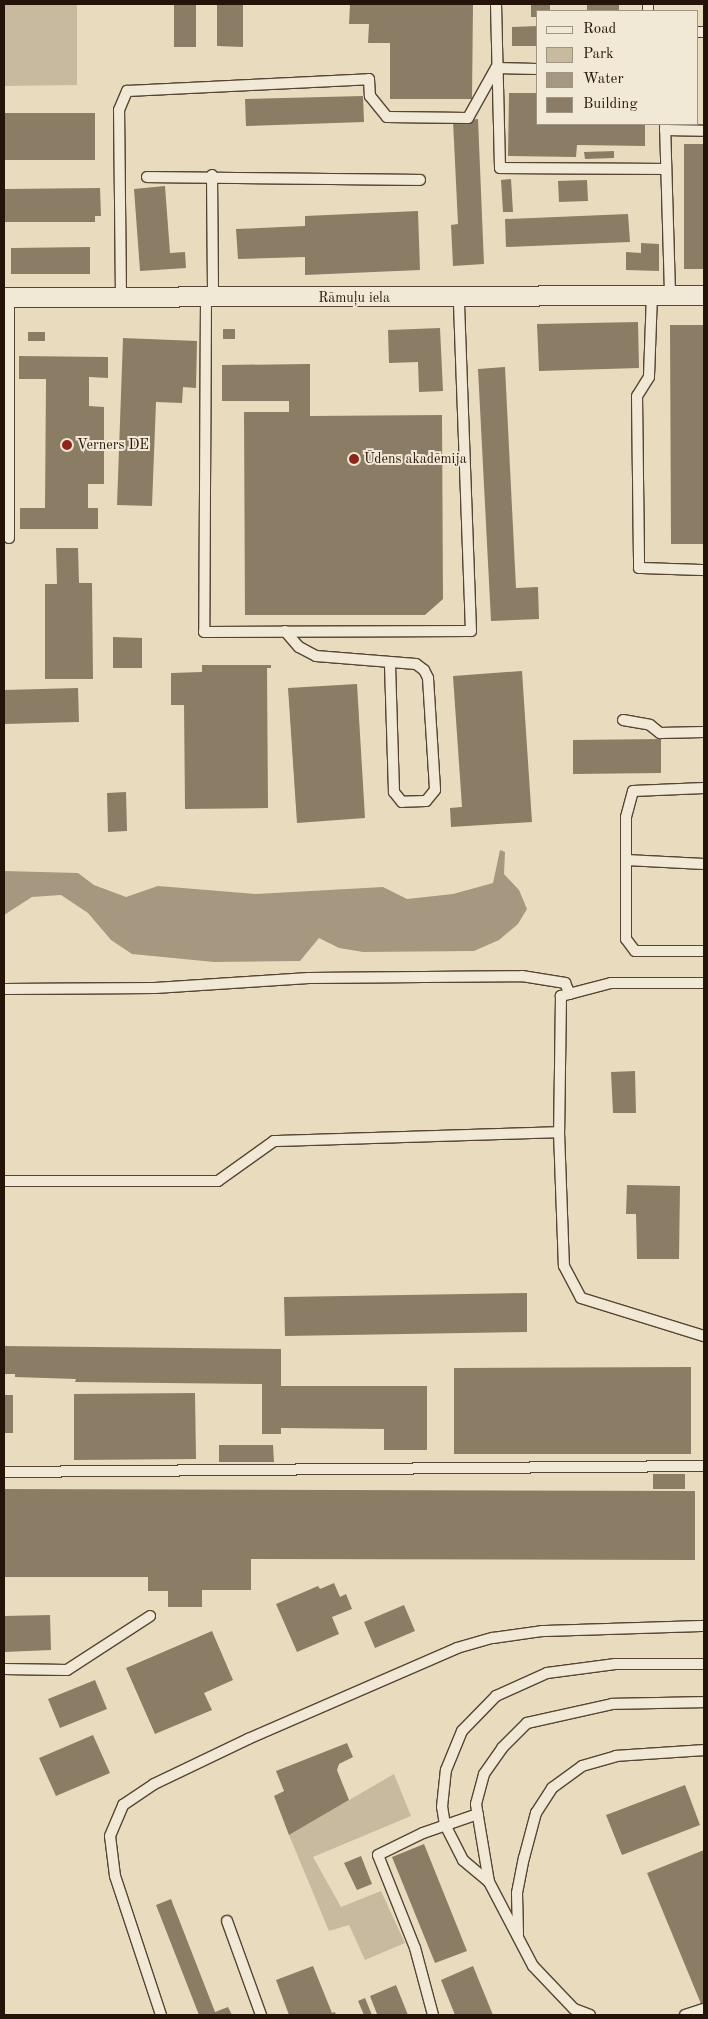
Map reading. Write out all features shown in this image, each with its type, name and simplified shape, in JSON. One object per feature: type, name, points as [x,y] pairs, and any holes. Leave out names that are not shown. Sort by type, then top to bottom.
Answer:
[{"type":"street","name":"Rāmuļu iela","points":[[6,297],[121,296],[209,299],[704,295]]},
{"type":"lane","points":[[496,4],[500,168],[666,169]]},
{"type":"lane","points":[[498,68],[536,69]]},
{"type":"lane","points":[[121,296],[119,110],[127,91],[369,79],[370,96],[387,117],[468,118],[498,68]]},
{"type":"lane","points":[[704,131],[665,127],[666,169],[661,294],[649,377],[636,396],[640,568],[704,570]]},
{"type":"lane","points":[[147,177],[212,175],[420,180]]},
{"type":"lane","points":[[212,175],[204,632],[472,631],[458,297]]},
{"type":"lane","points":[[6,297],[9,538]]},
{"type":"lane","points":[[285,631],[298,647],[316,656],[416,664],[428,678],[435,790],[426,801],[402,802],[394,792],[390,663]]},
{"type":"lane","points":[[623,720],[650,725],[660,733],[704,732]]},
{"type":"lane","points":[[704,788],[633,791],[626,817],[626,939],[635,951],[704,951]]},
{"type":"lane","points":[[626,860],[704,864]]},
{"type":"lane","points":[[4,988],[155,988],[309,978],[522,976],[565,983],[570,994]]},
{"type":"lane","points":[[704,983],[611,983],[561,996],[559,1132],[564,1266],[581,1298],[704,1336]]},
{"type":"lane","points":[[4,1181],[218,1181],[274,1141],[559,1132]]},
{"type":"lane","points":[[4,1472],[704,1466]]},
{"type":"lane","points":[[4,1669],[67,1670],[150,1616]]},
{"type":"lane","points":[[161,2015],[115,1876],[110,1836],[123,1805],[154,1784],[248,1739],[466,1646],[493,1638],[551,1631],[704,1626]]},
{"type":"lane","points":[[489,1882],[463,1860],[445,1825],[442,1808],[446,1770],[462,1731],[496,1696],[547,1673],[615,1664],[704,1664]]},
{"type":"lane","points":[[590,2015],[573,2012],[534,1966],[489,1882],[476,1804],[484,1774],[502,1748],[527,1724],[612,1704],[704,1702]]},
{"type":"lane","points":[[518,1937],[517,1893],[524,1858],[536,1814],[552,1788],[582,1766],[616,1756],[704,1750]]},
{"type":"lane","points":[[433,2015],[415,1948],[378,1855],[445,1825],[478,1814]]},
{"type":"lane","points":[[227,1921],[261,2015]]},
{"type":"lane","points":[[685,2015],[703,2009]]},
{"type":"green space","points":[[4,4],[77,4],[77,85],[4,86]]},
{"type":"green space","points":[[394,1774],[411,1816],[313,1857],[341,1907],[381,1891],[405,1943],[365,1960],[349,1925],[329,1931],[289,1835]]},
{"type":"water","points":[[500,850],[505,852],[504,874],[519,890],[527,909],[518,924],[499,940],[474,951],[363,952],[339,948],[319,938],[300,961],[214,962],[132,954],[111,940],[88,913],[61,895],[32,897],[4,915],[4,871],[78,873],[94,885],[126,897],[158,886],[256,894],[383,887],[407,899],[453,894],[493,883]]},
{"type":"building","points":[[174,4],[196,4],[196,47],[174,47]]},
{"type":"building","points":[[217,4],[243,4],[243,47],[217,46]]},
{"type":"building","points":[[350,4],[473,4],[472,99],[390,99],[390,43],[368,43],[369,24],[349,24]]},
{"type":"building","points":[[531,4],[550,4],[550,10],[536,10],[536,17],[531,17]]},
{"type":"building","points":[[587,4],[619,4],[619,10],[587,10]]},
{"type":"building","points":[[536,26],[536,46],[512,46],[512,27]]},
{"type":"building","points":[[509,93],[536,93],[536,125],[645,125],[645,146],[577,145],[576,157],[508,156]]},
{"type":"building","points":[[363,96],[364,122],[246,126],[245,99]]},
{"type":"building","points":[[4,113],[95,113],[95,160],[4,160]]},
{"type":"building","points":[[478,119],[484,264],[453,266],[451,225],[458,224],[453,121]]},
{"type":"building","points":[[684,144],[704,144],[704,269],[684,269]]},
{"type":"building","points":[[614,151],[614,158],[585,159],[584,152]]},
{"type":"building","points":[[511,179],[513,212],[503,212],[501,180]]},
{"type":"building","points":[[587,180],[588,201],[559,202],[558,181]]},
{"type":"building","points":[[165,186],[170,253],[185,252],[186,268],[140,271],[134,189]]},
{"type":"building","points":[[100,188],[101,216],[95,216],[95,222],[4,222],[4,189]]},
{"type":"building","points":[[418,211],[420,270],[305,275],[305,257],[238,259],[236,229],[305,226],[305,216]]},
{"type":"building","points":[[628,214],[630,242],[506,247],[505,219]]},
{"type":"building","points":[[641,243],[659,244],[659,271],[626,270],[626,252],[641,253]]},
{"type":"building","points":[[90,247],[90,274],[11,274],[11,248]]},
{"type":"building","points":[[638,322],[639,368],[539,371],[537,324]]},
{"type":"building","points":[[670,325],[704,325],[704,544],[671,544]]},
{"type":"building","points":[[440,328],[443,391],[419,392],[418,362],[389,363],[388,330]]},
{"type":"building","points":[[223,329],[235,329],[235,339],[223,339]]},
{"type":"building","points":[[28,332],[45,332],[45,341],[28,341]]},
{"type":"building","points":[[123,338],[197,341],[196,388],[183,387],[182,403],[156,402],[152,506],[117,505]]},
{"type":"building","name":"Verners DE","points":[[19,356],[108,357],[108,378],[89,377],[89,406],[104,407],[104,484],[88,484],[88,508],[98,508],[98,529],[20,529],[20,508],[45,508],[46,379],[19,379]]},
{"type":"building","points":[[310,364],[310,416],[442,415],[443,599],[425,615],[245,615],[244,412],[289,412],[289,401],[222,401],[222,365]]},
{"type":"building","points":[[505,367],[516,588],[538,587],[539,619],[491,621],[478,369]]},
{"type":"building","points":[[56,548],[78,548],[79,583],[92,583],[93,679],[45,679],[45,584],[57,584]]},
{"type":"building","points":[[113,637],[142,638],[142,668],[113,668]]},
{"type":"building","points":[[202,665],[271,665],[271,668],[267,668],[268,808],[185,809],[184,705],[171,705],[171,673],[202,672]]},
{"type":"building","points":[[522,671],[532,822],[451,827],[450,808],[462,807],[453,676]]},
{"type":"building","points":[[357,684],[365,818],[297,823],[288,688]]},
{"type":"building","points":[[78,688],[79,722],[4,724],[4,690]]},
{"type":"building","points":[[661,739],[661,773],[573,774],[573,740]]},
{"type":"building","points":[[126,792],[127,831],[108,832],[107,793]]},
{"type":"building","points":[[635,1071],[636,1113],[613,1113],[611,1072]]},
{"type":"building","points":[[627,1185],[680,1186],[679,1259],[637,1259],[636,1214],[626,1214]]},
{"type":"building","points":[[527,1293],[527,1332],[285,1336],[284,1297]]},
{"type":"building","points":[[4,1346],[281,1349],[281,1386],[427,1386],[427,1450],[384,1450],[384,1429],[281,1428],[281,1434],[262,1434],[262,1384],[75,1382],[76,1379],[15,1377],[15,1374],[4,1374]]},
{"type":"building","points":[[691,1367],[691,1454],[454,1454],[454,1368]]},
{"type":"building","points":[[195,1393],[196,1459],[74,1460],[74,1394]]},
{"type":"building","points":[[4,1395],[13,1395],[13,1433],[4,1433]]},
{"type":"building","points":[[219,1445],[273,1445],[274,1462],[219,1462]]},
{"type":"building","points":[[653,1474],[685,1474],[685,1489],[653,1489]]},
{"type":"building","points":[[4,1489],[695,1491],[695,1560],[251,1559],[251,1590],[202,1590],[202,1607],[168,1607],[168,1591],[148,1591],[148,1577],[4,1577]]},
{"type":"building","points":[[334,1583],[340,1597],[346,1594],[352,1609],[332,1617],[339,1634],[297,1652],[276,1604],[318,1586],[320,1589]]},
{"type":"building","points":[[404,1605],[415,1631],[375,1648],[364,1622]]},
{"type":"building","points":[[50,1615],[51,1650],[4,1652],[4,1616]]},
{"type":"building","points":[[212,1631],[233,1680],[204,1693],[212,1710],[155,1734],[126,1668]]},
{"type":"building","points":[[95,1680],[107,1709],[60,1728],[48,1699]]},
{"type":"building","points":[[93,1735],[110,1773],[56,1796],[39,1758]]},
{"type":"building","points":[[347,1743],[353,1757],[339,1764],[337,1770],[349,1800],[289,1835],[274,1796],[284,1791],[276,1771]]},
{"type":"building","points":[[685,1785],[700,1825],[622,1855],[606,1815]]},
{"type":"building","points":[[424,1844],[467,1951],[435,1963],[392,1857]]},
{"type":"building","points":[[704,1850],[704,2011],[647,1873]]},
{"type":"building","points":[[361,1856],[372,1884],[357,1890],[344,1863]]},
{"type":"building","points":[[171,1899],[215,2012],[228,2007],[232,2015],[199,2015],[156,1905]]},
{"type":"building","points":[[313,1966],[332,2013],[335,2012],[336,2015],[289,2015],[276,1980]]},
{"type":"building","points":[[473,1966],[493,2015],[455,2015],[441,1980]]},
{"type":"building","points":[[396,1985],[408,2015],[374,2015],[377,2014],[370,1996]]},
{"type":"building","points":[[365,1998],[372,2015],[364,2015],[358,2001]]},
{"type":"place","name":"Verners DE","points":[[67,445]]},
{"type":"place","name":"Ūdens akadēmija","points":[[354,459]]}]
